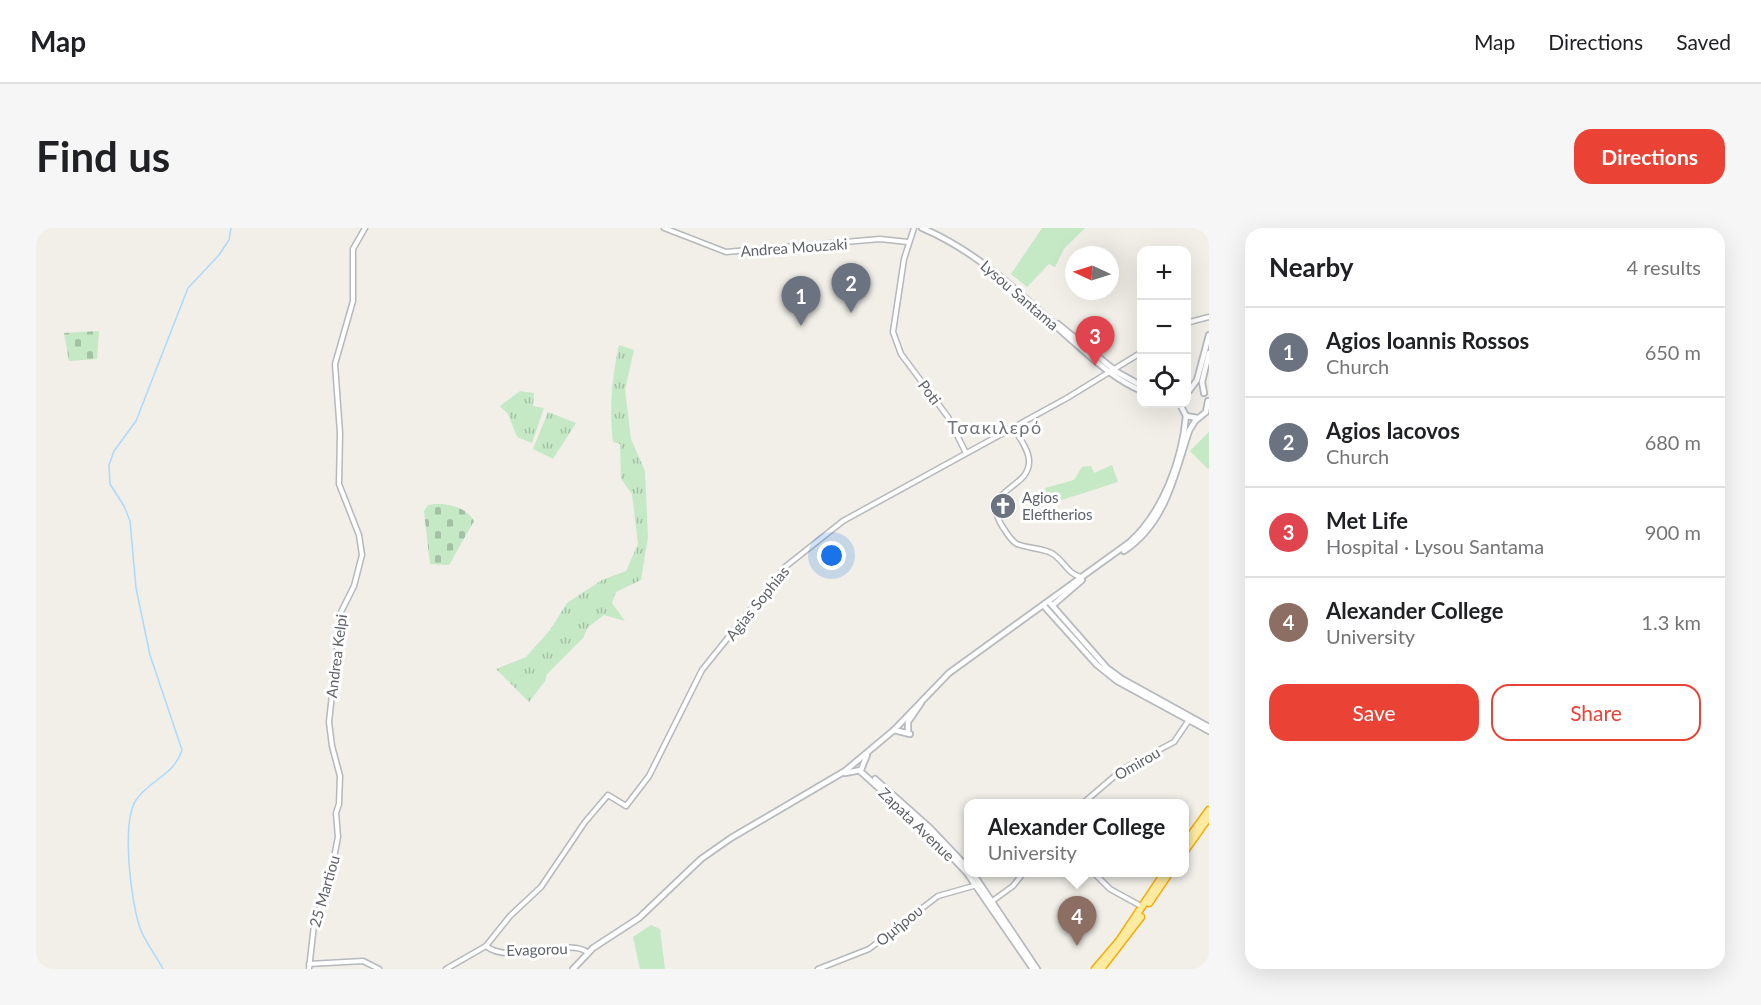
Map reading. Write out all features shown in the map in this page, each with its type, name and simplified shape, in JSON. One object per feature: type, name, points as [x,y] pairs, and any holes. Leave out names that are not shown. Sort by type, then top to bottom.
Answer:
[{"type":"highway","points":[[1189,838],[1209,810]]},
{"type":"highway","points":[[1189,845],[1209,817]]},
{"type":"highway","points":[[1095,969],[1135,918],[1162,877]]},
{"type":"highway","points":[[1101,969],[1123,944],[1167,877]]},
{"type":"main road","name":"Lysou Santama","points":[[928,228],[981,258],[1112,371],[1137,384]]},
{"type":"main road","name":"Lysou Santama","points":[[917,229],[947,239],[980,261],[1112,371],[1137,388]]},
{"type":"main road","points":[[1191,387],[1197,380],[1209,335]]},
{"type":"main road","points":[[1049,608],[1058,598],[1130,547],[1150,527],[1172,489],[1190,428],[1205,415],[1209,401],[1204,393],[1202,382],[1209,353]]},
{"type":"main road","points":[[1191,391],[1204,393]]},
{"type":"main road","points":[[1181,408],[1186,416],[1194,418],[1205,415]]},
{"type":"main road","points":[[573,969],[588,953],[632,924],[696,863],[718,846],[834,777],[872,750],[949,673],[999,637],[1049,608],[1071,585],[1130,542],[1152,517],[1171,475],[1186,416]]},
{"type":"main road","points":[[1049,608],[1107,668],[1209,730]]},
{"type":"main road","points":[[1049,608],[1108,673],[1125,686],[1209,730]]},
{"type":"main road","points":[[894,730],[909,733],[908,722],[922,701]]},
{"type":"main road","points":[[834,777],[861,768],[872,750]]},
{"type":"main road","points":[[855,762],[861,768]]},
{"type":"main road","points":[[855,762],[861,768]]},
{"type":"main road","name":"Zapata Avenue","points":[[861,768],[930,828],[964,865]]},
{"type":"main road","name":"Zapata Avenue","points":[[861,768],[964,869]]},
{"type":"main road","name":"Zapata Avenue","points":[[971,877],[978,884]]},
{"type":"main road","name":"Zapata Avenue","points":[[974,877],[1037,969]]},
{"type":"main road","name":"Zapata Avenue","points":[[991,902],[1032,969]]},
{"type":"street","name":"Andrea Kelpi","points":[[336,813],[339,804],[340,776],[330,735],[329,711],[337,667],[341,612],[354,586],[362,555],[359,535],[339,484],[340,433],[336,356],[353,301],[353,249],[365,228]]},
{"type":"street","name":"Andrea Mouzaki","points":[[663,228],[729,252],[880,239],[908,242]]},
{"type":"street","points":[[904,259],[908,242],[917,229]]},
{"type":"street","points":[[896,240],[904,247],[904,259]]},
{"type":"street","name":"Poti","points":[[904,259],[893,332],[902,354],[948,417],[966,453]]},
{"type":"street","points":[[1191,321],[1202,318],[1209,319]]},
{"type":"street","name":"Agias Sophias","points":[[486,946],[510,916],[541,887],[585,822],[608,795],[626,807],[649,776],[702,669],[778,573],[829,530],[1139,354]]},
{"type":"street","points":[[1124,363],[1122,372],[1126,378]]},
{"type":"street","points":[[1013,427],[1028,455],[1029,465],[1023,476],[998,500],[997,516],[1013,541],[1050,552],[1070,572],[1081,577]]},
{"type":"street","points":[[1070,572],[1071,585]]},
{"type":"street","name":"Omirou","points":[[1088,799],[1123,769],[1174,742],[1189,720]]},
{"type":"street","name":"25 Martiou","points":[[309,966],[314,925],[336,854],[338,833],[336,813]]},
{"type":"street","points":[[991,902],[1013,886],[1021,877]]},
{"type":"street","points":[[1097,877],[1110,890],[1128,901],[1139,906],[1144,904]]},
{"type":"street","name":"Ομήρου","points":[[818,969],[869,949],[938,896],[978,884]]},
{"type":"street","points":[[1128,901],[1137,910],[1135,918]]},
{"type":"street","points":[[446,969],[486,946]]},
{"type":"street","name":"Evagorou","points":[[486,946],[493,951],[523,952],[579,947],[588,953]]},
{"type":"street","points":[[309,966],[369,962],[379,969]]},
{"type":"green space","points":[[1042,228],[1085,228],[1065,246],[1055,267],[1049,264],[1027,287],[1011,274]]},
{"type":"green space","points":[[99,331],[97,359],[69,361],[64,333]]},
{"type":"green space","points":[[619,345],[634,350],[625,390],[631,439],[645,471],[648,537],[641,580],[616,592],[612,603],[625,621],[604,615],[588,627],[583,638],[547,674],[545,681],[529,702],[496,669],[526,657],[550,630],[567,603],[602,580],[626,571],[638,544],[632,494],[621,479],[620,444],[613,442],[612,394]]},
{"type":"green space","points":[[520,391],[534,393],[533,406],[544,408],[532,443],[517,437],[508,414],[500,406]]},
{"type":"green space","points":[[548,412],[576,423],[553,459],[533,449]]},
{"type":"green space","points":[[1209,432],[1209,468],[1208,469],[1190,451]]},
{"type":"green space","points":[[1112,465],[1118,482],[1049,504],[1045,488],[1074,480],[1082,467],[1091,466],[1094,473]]},
{"type":"green space","points":[[428,505],[454,506],[466,512],[474,521],[449,565],[430,564],[424,511]]},
{"type":"green space","points":[[651,925],[660,929],[665,969],[640,969],[633,937]]},
{"type":"waterway","points":[[163,969],[142,933],[133,900],[129,863],[129,826],[131,811],[136,800],[173,766],[182,750],[150,655],[136,588],[130,521],[124,506],[110,484],[109,465],[114,451],[136,421],[188,288],[219,255],[229,240],[231,228]]},
{"type":"place","name":"Agios Iacovos","points":[[851,313]]},
{"type":"place","name":"Agios Ioannis Rossos","points":[[801,326]]},
{"type":"place","name":"Met Life","points":[[1095,366]]},
{"type":"place","name":"Agios Eleftherios","points":[[1003,506]]},
{"type":"place","name":"Alexander College","points":[[1077,946]]},
{"type":"district","name":"Τσακιλερό","points":[[995,427]]}]
